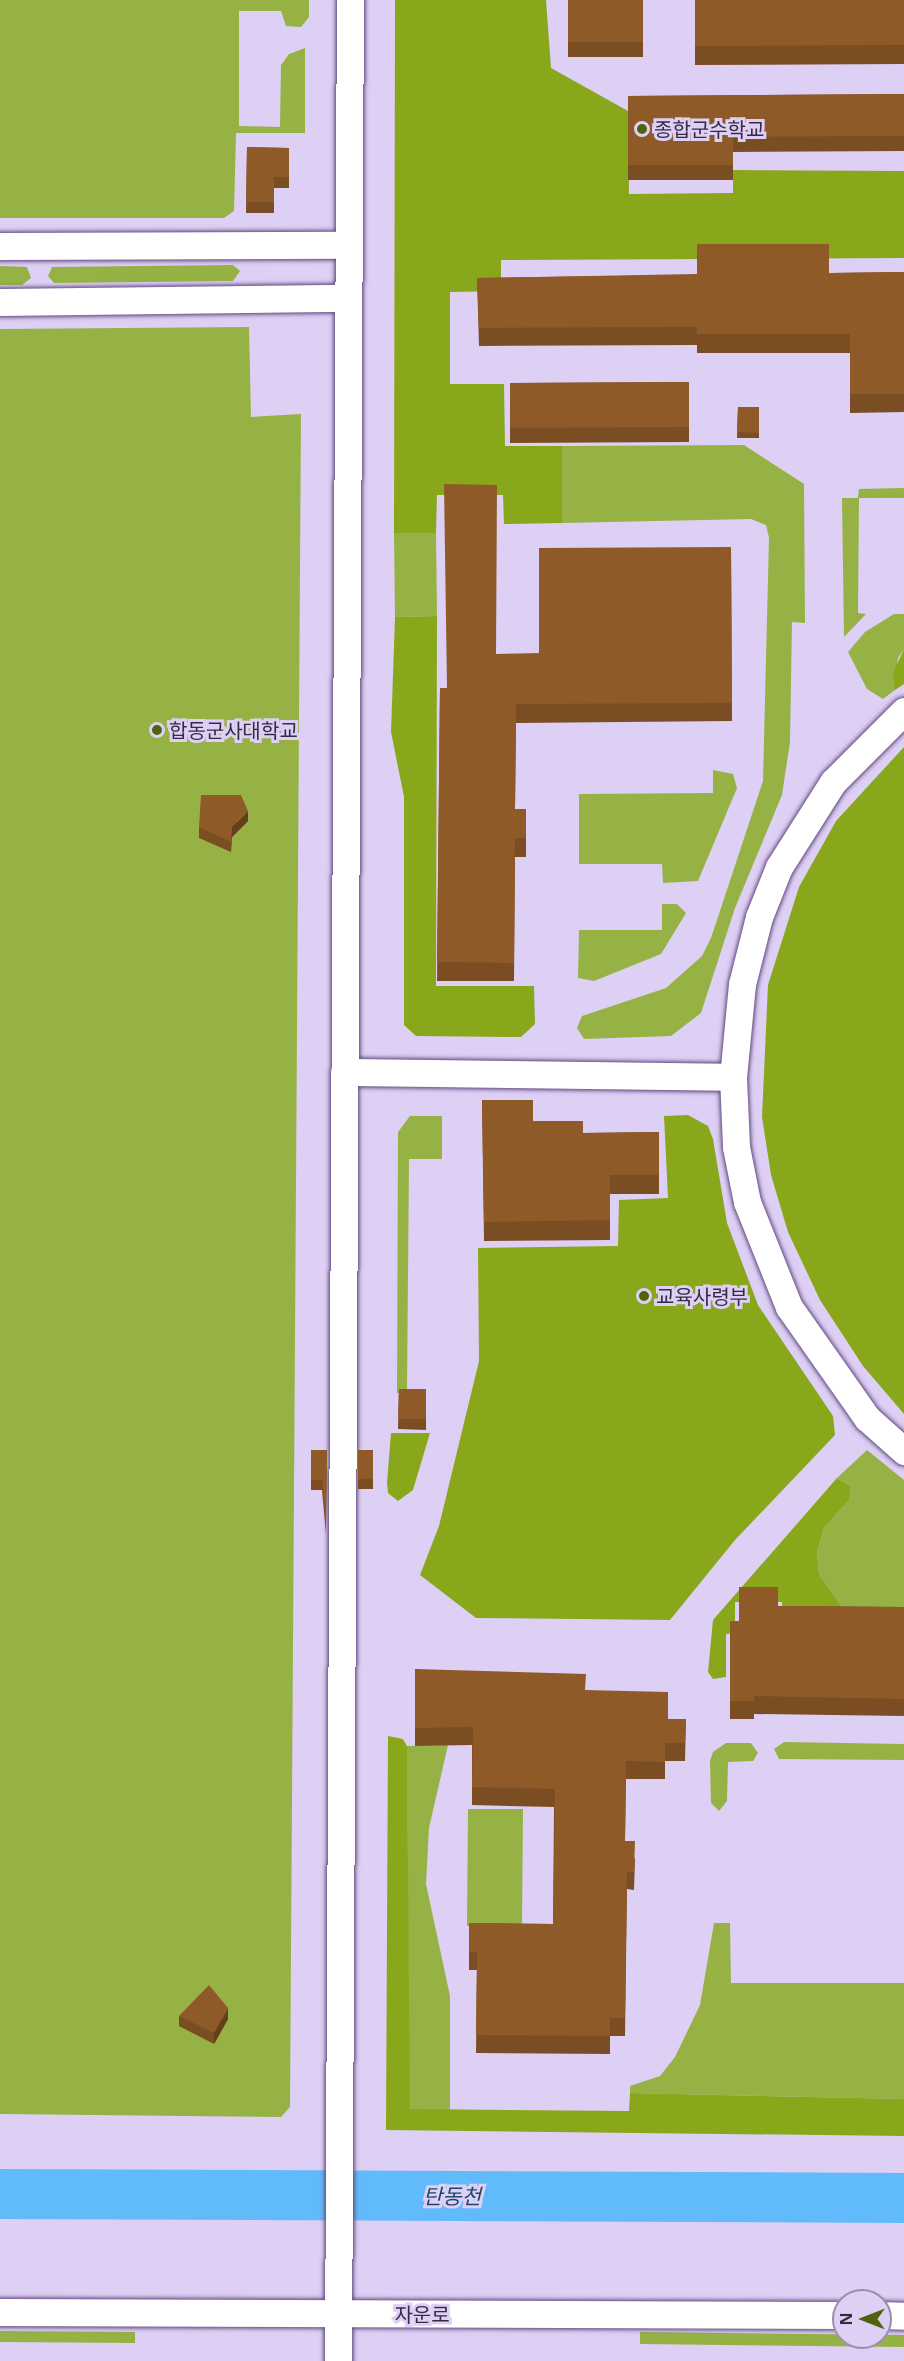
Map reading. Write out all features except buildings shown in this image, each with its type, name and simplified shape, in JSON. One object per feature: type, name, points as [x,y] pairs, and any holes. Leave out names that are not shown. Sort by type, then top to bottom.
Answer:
[{"type":"street","points":[[338,2361],[337,2129],[350,0]]},
{"type":"street","points":[[0,246],[349,245]]},
{"type":"street","points":[[0,302],[348,298]]},
{"type":"street","points":[[904,711],[833,782],[779,867],[759,917],[742,984],[733,1077],[736,1147],[747,1202],[789,1307],[867,1418],[904,1451]]},
{"type":"street","points":[[344,1072],[733,1077]]},
{"type":"street","name":"자운로","points":[[0,2312],[832,2315]]},
{"type":"green space","points":[[0,0],[309,0],[309,17],[301,27],[286,26],[281,11],[239,11],[239,126],[280,127],[281,65],[289,54],[305,48],[305,133],[236,133],[234,211],[224,218],[0,218]]},
{"type":"green space","points":[[395,0],[546,0],[551,68],[628,111],[629,194],[733,193],[733,170],[904,171],[904,258],[501,260],[501,291],[450,292],[450,384],[504,384],[505,446],[562,446],[562,523],[504,524],[503,495],[437,495],[436,533],[394,533]]},
{"type":"green space","points":[[233,265],[240,271],[233,281],[54,283],[48,276],[52,267]]},
{"type":"green space","points":[[0,266],[27,267],[31,278],[22,285],[0,285]]},
{"type":"green space","name":"합동군사대학교","points":[[249,327],[251,417],[301,414],[290,2107],[281,2117],[0,2114],[0,329]]},
{"type":"green space","points":[[744,445],[804,484],[805,623],[792,622],[790,742],[782,795],[735,908],[701,1013],[671,1036],[584,1039],[577,1028],[582,1016],[666,988],[702,956],[711,938],[763,781],[769,538],[766,525],[751,519],[562,523],[562,446]]},
{"type":"green space","points":[[904,488],[904,498],[859,498],[858,613],[866,614],[844,637],[842,498],[858,498],[859,489]]},
{"type":"green space","points":[[394,533],[436,533],[437,616],[395,617]]},
{"type":"green space","points":[[894,614],[904,614],[904,649],[898,658],[895,690],[883,699],[867,689],[848,652],[865,632]]},
{"type":"green space","points":[[437,616],[436,986],[534,986],[535,1024],[521,1037],[416,1036],[404,1025],[404,797],[391,732],[395,617]]},
{"type":"green space","points":[[904,649],[904,684],[895,690],[893,673]]},
{"type":"green space","points":[[904,747],[904,1414],[863,1366],[820,1300],[788,1232],[771,1175],[762,1117],[768,985],[799,887],[836,821]]},
{"type":"green space","points":[[713,770],[733,774],[737,788],[698,881],[663,883],[662,864],[579,864],[579,794],[713,793]]},
{"type":"green space","points":[[662,904],[677,904],[686,913],[661,954],[594,981],[578,978],[579,930],[662,930]]},
{"type":"green space","points":[[688,1115],[708,1126],[713,1139],[727,1223],[758,1305],[833,1416],[835,1435],[735,1540],[670,1620],[476,1618],[420,1575],[439,1526],[479,1361],[478,1248],[618,1246],[619,1200],[668,1198],[664,1116]]},
{"type":"green space","points":[[410,1116],[442,1116],[442,1159],[409,1159],[407,1393],[397,1393],[398,1132]]},
{"type":"green space","points":[[391,1433],[430,1433],[413,1490],[398,1501],[388,1493]]},
{"type":"green space","points":[[867,1450],[904,1480],[904,1613],[847,1614],[819,1574],[817,1552],[824,1528],[849,1500],[851,1487],[837,1478]]},
{"type":"green space","points":[[837,1478],[851,1487],[849,1500],[824,1528],[817,1552],[819,1574],[847,1614],[783,1617],[782,1602],[735,1602],[735,1633],[726,1634],[726,1677],[713,1679],[708,1672],[713,1620]]},
{"type":"green space","points":[[388,1736],[403,1739],[407,1746],[410,2109],[629,2111],[630,2093],[904,2099],[904,2136],[386,2130]]},
{"type":"green space","points":[[784,1742],[904,1744],[904,1760],[779,1759],[774,1749]]},
{"type":"green space","points":[[726,1743],[751,1743],[758,1753],[753,1761],[728,1762],[727,1801],[719,1811],[711,1803],[710,1761],[713,1752]]},
{"type":"green space","points":[[448,1745],[429,1828],[426,1884],[450,1996],[450,2110],[409,2110],[407,1746]]},
{"type":"green space","points":[[468,1809],[523,1809],[522,1926],[467,1926]]},
{"type":"green space","points":[[714,1923],[730,1923],[731,1983],[904,1983],[904,2099],[630,2093],[630,2086],[660,2076],[675,2057],[700,2005]]},
{"type":"green space","points":[[0,2331],[135,2332],[135,2343],[0,2342]]},
{"type":"green space","points":[[640,2332],[832,2334],[832,2346],[640,2344]]},
{"type":"green space","points":[[892,2335],[904,2335],[904,2347],[892,2347]]},
{"type":"waterway","name":"탄동천","points":[[0,2194],[904,2198]]},
{"type":"place","name":"종합군수학교","points":[[642,129]]},
{"type":"place","name":"합동군사대학교","points":[[157,730]]},
{"type":"place","name":"교육사령부","points":[[644,1296]]}]
